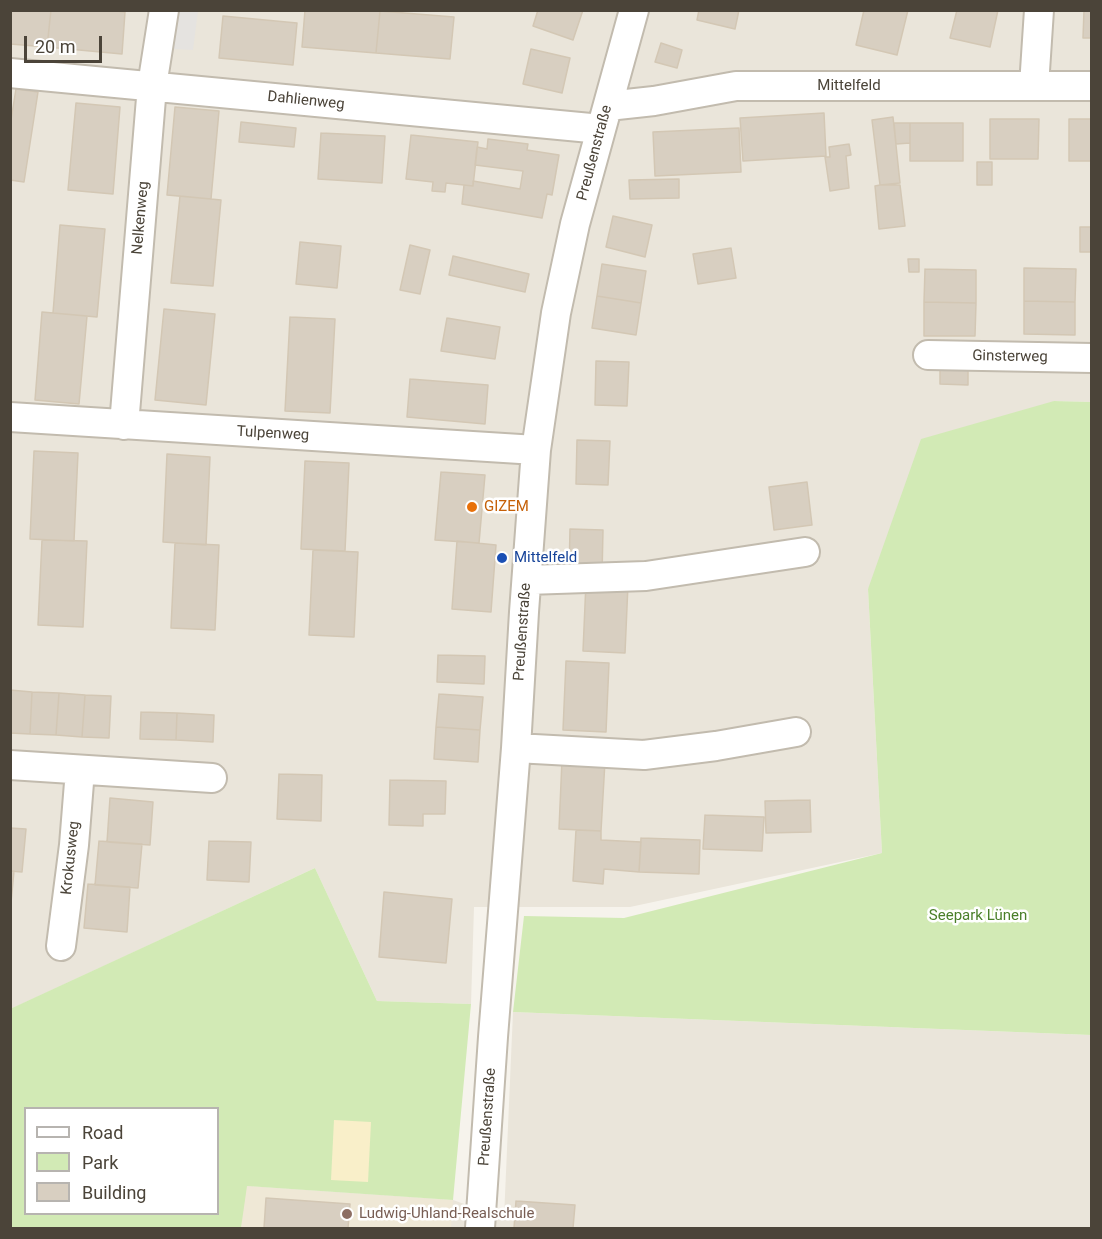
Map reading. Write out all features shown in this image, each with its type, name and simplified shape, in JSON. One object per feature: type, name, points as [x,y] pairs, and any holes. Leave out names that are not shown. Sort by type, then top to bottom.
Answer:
[{"type":"street","name":"Nelkenweg","points":[[124,425],[152,86],[164,10]]},
{"type":"street","name":"Preußenstraße","points":[[480,1228],[536,450],[556,313],[575,224],[634,10]]},
{"type":"street","points":[[1034,86],[1040,10]]},
{"type":"street","name":"Dahlienweg","points":[[10,73],[152,86],[604,118]]},
{"type":"street","name":"Mittelfeld","points":[[604,118],[654,101],[736,86],[1092,86]]},
{"type":"street","name":"Ginsterweg","points":[[928,356],[1092,358]]},
{"type":"street","name":"Tulpenweg","points":[[10,417],[536,450]]},
{"type":"street","points":[[527,580],[646,576],[805,552]]},
{"type":"street","points":[[516,748],[644,755],[716,746],[796,732]]},
{"type":"street","points":[[10,765],[212,778]]},
{"type":"street","name":"Krokusweg","points":[[61,946],[74,845],[80,770]]},
{"type":"shaded area","points":[[10,11],[1091,11],[1091,402],[1054,401],[868,589],[882,853],[630,907],[474,907],[471,1004],[377,1001],[315,868],[11,1009]]},
{"type":"shaded area","points":[[177,11],[198,11],[193,50],[173,49]]},
{"type":"shaded area","points":[[513,1012],[1091,1035],[1091,1228],[241,1228],[246,1186],[453,1200],[504,1218]]},
{"type":"shaded area","name":"Ludwig-Uhland-Realschule","points":[[246,1186],[453,1200],[451,1228],[241,1228]]},
{"type":"green space","name":"Seepark Lünen","points":[[1054,401],[1091,402],[1091,1035],[513,1012],[524,916],[624,918],[882,853],[868,589],[921,439]]},
{"type":"green space","points":[[315,868],[377,1001],[471,1004],[453,1200],[247,1186],[241,1228],[11,1228],[10,1009]]},
{"type":"sand","points":[[334,1120],[371,1122],[368,1182],[331,1180]]},
{"type":"building","points":[[10,10],[51,10],[47,47],[10,44]]},
{"type":"building","points":[[51,10],[125,12],[122,54],[47,47]]},
{"type":"building","points":[[305,10],[380,11],[376,53],[302,47]]},
{"type":"building","points":[[538,10],[583,10],[573,40],[533,26]]},
{"type":"building","points":[[699,10],[739,10],[735,29],[697,20]]},
{"type":"building","points":[[864,10],[908,10],[897,55],[856,45]]},
{"type":"building","points":[[957,10],[998,10],[990,47],[950,38]]},
{"type":"building","points":[[1084,10],[1092,10],[1092,38],[1083,38]]},
{"type":"building","points":[[380,11],[454,17],[450,59],[376,53]]},
{"type":"building","points":[[223,16],[297,23],[293,65],[219,58]]},
{"type":"building","points":[[661,43],[682,50],[677,68],[655,62]]},
{"type":"building","points":[[531,49],[570,58],[562,93],[523,84]]},
{"type":"building","points":[[16,89],[38,92],[24,182],[10,180],[10,126]]},
{"type":"building","points":[[76,103],[120,107],[113,194],[68,190]]},
{"type":"building","points":[[175,107],[219,111],[211,199],[167,195]]},
{"type":"building","points":[[824,113],[826,156],[743,161],[740,118]]},
{"type":"building","points":[[893,117],[900,183],[880,185],[872,120]]},
{"type":"building","points":[[990,119],[1039,119],[1038,159],[990,159]]},
{"type":"building","points":[[1069,119],[1092,119],[1092,161],[1069,161]]},
{"type":"building","points":[[241,122],[296,128],[294,147],[239,142]]},
{"type":"building","points":[[894,123],[910,123],[910,143],[896,144]]},
{"type":"building","points":[[910,123],[963,123],[963,161],[910,161]]},
{"type":"building","points":[[739,128],[741,172],[655,176],[653,132]]},
{"type":"building","points":[[321,133],[385,136],[382,183],[318,179]]},
{"type":"building","points":[[411,135],[478,142],[473,186],[446,183],[445,192],[432,191],[433,182],[406,179]]},
{"type":"building","points":[[488,139],[528,144],[527,150],[559,155],[552,195],[547,194],[542,218],[462,204],[464,185],[473,186],[473,181],[520,189],[523,171],[475,165],[477,147],[487,149]]},
{"type":"building","points":[[849,144],[851,155],[846,156],[849,188],[830,191],[825,157],[830,157],[829,147]]},
{"type":"building","points":[[977,162],[992,162],[992,185],[977,185]]},
{"type":"building","points":[[679,179],[679,198],[630,199],[629,180]]},
{"type":"building","points":[[900,185],[905,226],[879,229],[875,186]]},
{"type":"building","points":[[180,196],[221,200],[213,286],[171,283]]},
{"type":"building","points":[[613,216],[652,225],[645,257],[606,247]]},
{"type":"building","points":[[60,225],[105,229],[97,317],[53,313]]},
{"type":"building","points":[[1080,227],[1092,227],[1092,252],[1080,252]]},
{"type":"building","points":[[300,242],[341,246],[337,288],[296,284]]},
{"type":"building","points":[[410,245],[430,250],[420,294],[400,290]]},
{"type":"building","points":[[731,248],[736,278],[698,284],[693,254]]},
{"type":"building","points":[[453,256],[529,274],[525,292],[449,275]]},
{"type":"building","points":[[908,259],[919,259],[919,272],[909,272]]},
{"type":"building","points":[[602,264],[646,271],[641,303],[597,296]]},
{"type":"building","points":[[1024,268],[1076,269],[1075,302],[1024,301]]},
{"type":"building","points":[[925,269],[976,270],[976,303],[924,302]]},
{"type":"building","points":[[597,296],[641,303],[636,335],[592,328]]},
{"type":"building","points":[[1024,301],[1075,302],[1075,335],[1024,334]]},
{"type":"building","points":[[924,302],[976,303],[975,336],[924,336]]},
{"type":"building","points":[[164,309],[215,314],[206,405],[155,400]]},
{"type":"building","points":[[42,312],[87,316],[79,404],[35,400]]},
{"type":"building","points":[[290,317],[335,319],[330,413],[285,411]]},
{"type":"building","points":[[447,318],[500,327],[495,359],[441,351]]},
{"type":"building","points":[[596,361],[629,362],[627,406],[595,405]]},
{"type":"building","points":[[940,363],[968,363],[968,385],[940,384]]},
{"type":"building","points":[[410,379],[488,385],[485,424],[407,417]]},
{"type":"building","points":[[577,440],[610,441],[608,485],[576,484]]},
{"type":"building","points":[[34,451],[78,453],[74,541],[30,539]]},
{"type":"building","points":[[167,454],[210,457],[206,545],[163,542]]},
{"type":"building","points":[[305,461],[349,463],[345,551],[301,549]]},
{"type":"building","points":[[441,472],[485,475],[479,543],[435,540]]},
{"type":"building","points":[[807,482],[812,525],[774,530],[769,487]]},
{"type":"building","points":[[570,529],[603,530],[602,575],[569,574]]},
{"type":"building","points":[[42,540],[87,541],[83,627],[38,625]]},
{"type":"building","points":[[457,541],[496,545],[491,612],[452,609]]},
{"type":"building","points":[[175,543],[219,545],[215,630],[171,628]]},
{"type":"building","points":[[313,550],[358,552],[354,637],[309,635]]},
{"type":"building","points":[[586,582],[628,584],[625,653],[583,651]]},
{"type":"building","points":[[438,655],[485,656],[484,684],[437,682]]},
{"type":"building","points":[[566,661],[609,663],[606,732],[563,730]]},
{"type":"building","points":[[10,690],[32,692],[30,734],[10,733]]},
{"type":"building","points":[[32,692],[59,693],[56,735],[30,734]]},
{"type":"building","points":[[59,693],[85,695],[82,737],[56,735]]},
{"type":"building","points":[[439,694],[483,697],[480,730],[436,727]]},
{"type":"building","points":[[85,695],[111,696],[109,738],[82,737]]},
{"type":"building","points":[[141,712],[177,713],[176,740],[140,739]]},
{"type":"building","points":[[177,713],[214,715],[213,742],[176,740]]},
{"type":"building","points":[[436,727],[480,730],[478,762],[434,759]]},
{"type":"building","points":[[562,760],[605,761],[601,831],[559,829]]},
{"type":"building","points":[[279,774],[322,775],[321,821],[277,819]]},
{"type":"building","points":[[390,780],[446,781],[445,814],[423,814],[423,826],[389,825]]},
{"type":"building","points":[[110,798],[153,802],[150,845],[107,842]]},
{"type":"building","points":[[810,800],[811,832],[766,833],[765,801]]},
{"type":"building","points":[[705,815],[764,817],[762,851],[703,849]]},
{"type":"building","points":[[10,828],[26,829],[22,872],[10,871]]},
{"type":"building","points":[[576,830],[601,831],[601,840],[641,842],[639,872],[604,869],[603,884],[573,881]]},
{"type":"building","points":[[641,838],[700,840],[699,874],[639,872]]},
{"type":"building","points":[[99,841],[142,844],[138,888],[95,885]]},
{"type":"building","points":[[209,841],[251,842],[249,882],[207,880]]},
{"type":"building","points":[[10,871],[14,871],[10,913]]},
{"type":"building","points":[[88,884],[130,887],[127,932],[84,928]]},
{"type":"building","points":[[384,892],[452,899],[446,963],[379,957]]},
{"type":"building","points":[[266,1198],[350,1204],[348,1228],[264,1228]]},
{"type":"building","points":[[516,1201],[575,1205],[573,1228],[514,1228]]},
{"type":"place","name":"GIZEM","points":[[472,507]]},
{"type":"place","name":"Mittelfeld","points":[[502,558]]},
{"type":"place","name":"Ludwig-Uhland-Realschule","points":[[347,1214]]}]
